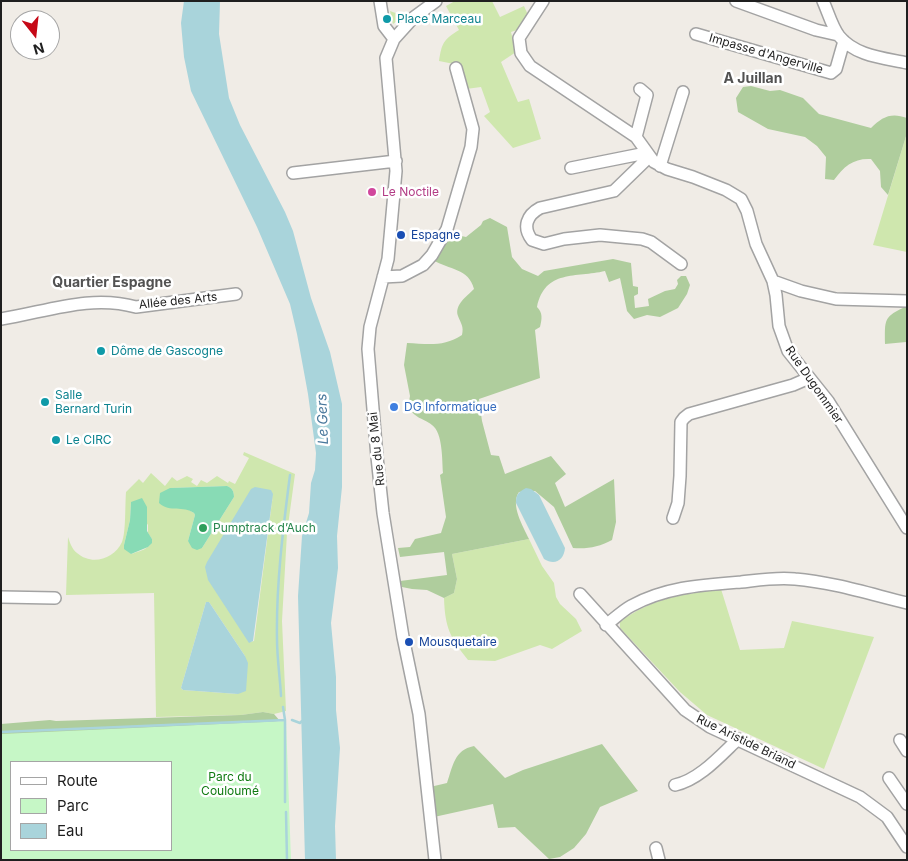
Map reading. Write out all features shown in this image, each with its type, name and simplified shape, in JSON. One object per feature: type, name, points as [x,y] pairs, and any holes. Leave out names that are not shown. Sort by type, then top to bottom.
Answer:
[{"type":"street","points":[[380,1],[384,26],[394,39],[412,18],[436,1]]},
{"type":"street","name":"Rue Dugommier","points":[[543,1],[520,34],[520,53],[530,66],[636,137],[647,155],[660,166],[726,190],[741,199],[747,211],[756,244],[773,281],[779,326],[788,351],[828,401],[907,528]]},
{"type":"street","points":[[736,1],[841,38],[852,47],[870,55],[907,63]]},
{"type":"street","points":[[823,1],[841,38]]},
{"type":"street","name":"Impasse d'Angerville","points":[[696,34],[831,72],[836,69],[841,38]]},
{"type":"street","name":"Rue du 8 Mai","points":[[394,39],[386,58],[396,162],[392,225],[388,259],[368,338],[369,361],[377,457],[392,571],[419,714],[435,860]]},
{"type":"street","points":[[383,277],[402,276],[423,265],[432,255],[447,229],[471,147],[473,128],[456,68]]},
{"type":"street","points":[[636,137],[647,95],[640,89]]},
{"type":"street","points":[[660,166],[683,92]]},
{"type":"street","points":[[571,168],[647,155]]},
{"type":"street","points":[[647,155],[614,191],[540,208],[532,212],[526,224],[526,230],[532,240],[544,244],[564,239],[600,235],[646,240],[681,264]]},
{"type":"street","points":[[293,173],[396,162]]},
{"type":"street","points":[[773,281],[801,291],[836,299],[907,301]]},
{"type":"street","name":"Allée des Arts","points":[[1,319],[81,302],[124,303],[136,307],[236,294]]},
{"type":"street","points":[[673,518],[678,503],[681,422],[684,418],[689,414],[793,385],[809,378]]},
{"type":"street","points":[[606,625],[629,607],[651,596],[669,590],[692,586],[776,579],[794,579],[826,584],[907,603]]},
{"type":"street","name":"Rue Aristide Briand","points":[[580,594],[606,625],[685,710],[710,727],[860,797],[887,817],[907,847]]},
{"type":"street","points":[[1,597],[55,598]]},
{"type":"street","points":[[675,785],[685,783],[714,762],[738,739]]},
{"type":"street","points":[[900,740],[907,751]]},
{"type":"street","points":[[889,778],[907,804]]},
{"type":"green space","points":[[455,1],[492,1],[500,17],[524,6],[528,15],[517,30],[511,32],[516,52],[501,62],[518,102],[529,99],[541,139],[513,148],[484,116],[490,112],[481,87],[466,89],[459,65],[439,61],[444,42],[459,30],[446,6]]},
{"type":"green space","points":[[390,11],[404,16],[393,24]]},
{"type":"green space","points":[[751,86],[770,91],[780,90],[803,98],[819,114],[871,128],[887,117],[896,115],[907,118],[907,133],[888,195],[881,187],[880,171],[871,159],[859,160],[850,164],[834,180],[825,179],[826,157],[817,146],[805,137],[768,129],[738,112],[736,98],[743,87]]},
{"type":"green space","points":[[907,133],[907,252],[873,245]]},
{"type":"green space","points":[[490,218],[507,227],[512,257],[522,269],[538,276],[544,271],[613,259],[631,263],[633,286],[638,287],[638,294],[634,296],[635,308],[649,306],[648,299],[665,291],[675,289],[678,284],[677,280],[681,276],[686,276],[690,285],[687,294],[678,308],[660,317],[647,315],[634,319],[627,311],[620,278],[609,282],[605,271],[563,277],[547,286],[541,295],[537,307],[542,319],[540,327],[535,330],[540,378],[479,399],[482,421],[491,455],[499,456],[505,474],[551,456],[566,474],[555,483],[565,507],[614,479],[616,522],[612,540],[593,547],[573,548],[554,507],[535,491],[519,492],[516,503],[517,509],[529,539],[452,554],[457,579],[454,593],[444,598],[427,590],[402,587],[400,581],[447,575],[444,552],[400,557],[398,548],[410,547],[415,539],[441,533],[446,517],[440,475],[443,473],[440,440],[436,429],[417,416],[408,407],[410,396],[404,365],[407,343],[442,343],[462,335],[462,327],[457,312],[459,304],[474,289],[468,277],[463,273],[433,260],[444,240],[452,234],[466,237],[481,225],[483,221]]},
{"type":"green space","points":[[907,306],[907,346],[906,342],[885,344],[885,329],[889,316]]},
{"type":"green space","points":[[244,452],[295,474],[287,533],[282,621],[286,711],[274,714],[263,712],[241,715],[156,717],[154,593],[66,595],[68,537],[74,550],[83,557],[96,560],[102,559],[114,553],[122,542],[125,525],[126,492],[139,479],[143,483],[151,473],[165,486],[172,477],[177,481],[187,476],[193,479],[191,482],[197,486],[201,480],[207,483],[217,476],[228,483],[229,481],[235,484],[249,458],[243,455]],"holes":[[[227,486],[234,493],[234,497],[202,548],[188,541],[194,513],[189,510],[170,488]],[[273,494],[254,641],[249,642]],[[131,502],[148,525],[148,533],[152,539],[150,545],[141,551],[131,554],[124,545],[130,520]],[[206,602],[209,602],[245,656],[238,694],[183,690],[181,688]]]},
{"type":"green space","name":"Pumptrack d’Auch","points":[[227,486],[234,493],[234,497],[202,548],[197,550],[192,548],[188,541],[194,513],[185,509],[163,506],[159,503],[160,493],[170,488]]},
{"type":"green space","points":[[142,498],[147,507],[147,531],[152,539],[152,543],[148,547],[131,554],[124,549],[124,545],[130,520],[131,502]]},
{"type":"green space","points":[[529,539],[542,566],[554,583],[556,597],[560,604],[576,619],[582,631],[552,649],[540,645],[495,661],[468,660],[457,645],[447,625],[444,598],[454,593],[457,579],[452,554]]},
{"type":"green space","points":[[721,589],[740,650],[784,648],[792,621],[874,637],[824,769],[707,715],[680,692],[620,628],[620,622],[656,602],[681,595]]},
{"type":"green space","points":[[263,712],[274,714],[280,721],[18,761],[10,761],[1,753],[1,724],[50,720],[241,715]]},
{"type":"green space","name":"Parc du Couloumé","points":[[286,721],[291,860],[1,860],[1,734]]},
{"type":"green space","points":[[602,744],[638,791],[600,807],[586,834],[574,848],[560,857],[549,859],[515,827],[498,828],[493,804],[434,817],[430,787],[447,783],[455,760],[467,748],[474,746],[505,778],[523,770]]},
{"type":"water","name":"Le Gers","points":[[184,1],[220,1],[219,34],[229,98],[240,125],[293,231],[311,298],[330,352],[342,404],[342,487],[337,536],[338,568],[331,623],[340,748],[335,826],[336,860],[305,860],[298,596],[302,536],[309,513],[316,453],[308,394],[290,304],[257,227],[191,91],[184,57],[181,23]]},
{"type":"water","points":[[255,487],[271,490],[273,494],[253,641],[249,643],[208,580],[205,567],[251,489]]},
{"type":"water","points":[[526,488],[539,495],[565,548],[563,556],[558,561],[552,562],[544,559],[516,503],[518,494]]},
{"type":"water","points":[[206,602],[209,602],[245,656],[248,663],[246,691],[238,694],[183,690],[181,688]]},
{"type":"waterway","points":[[281,696],[277,619],[279,578],[290,475]]},
{"type":"waterway","points":[[283,707],[285,720],[285,802]]},
{"type":"waterway","points":[[1,732],[285,720]]},
{"type":"waterway","points":[[292,720],[300,723],[302,721]]},
{"type":"waterway","points":[[286,812],[287,860]]},
{"type":"place","name":"Place Marceau","points":[[387,19]]},
{"type":"place","name":"Le Noctile","points":[[372,192]]},
{"type":"place","name":"Espagne","points":[[401,235]]},
{"type":"place","name":"Dôme de Gascogne","points":[[101,351]]},
{"type":"place","name":"Salle Bernard Turin","points":[[45,402]]},
{"type":"place","name":"DG Informatique","points":[[394,407]]},
{"type":"place","name":"Le CIRC","points":[[56,440]]},
{"type":"place","name":"Pumptrack d’Auch","points":[[203,528]]},
{"type":"place","name":"Mousquetaire","points":[[409,642]]},
{"type":"district","name":"A Juillan","points":[[753,79]]},
{"type":"district","name":"Quartier Espagne","points":[[112,283]]}]
